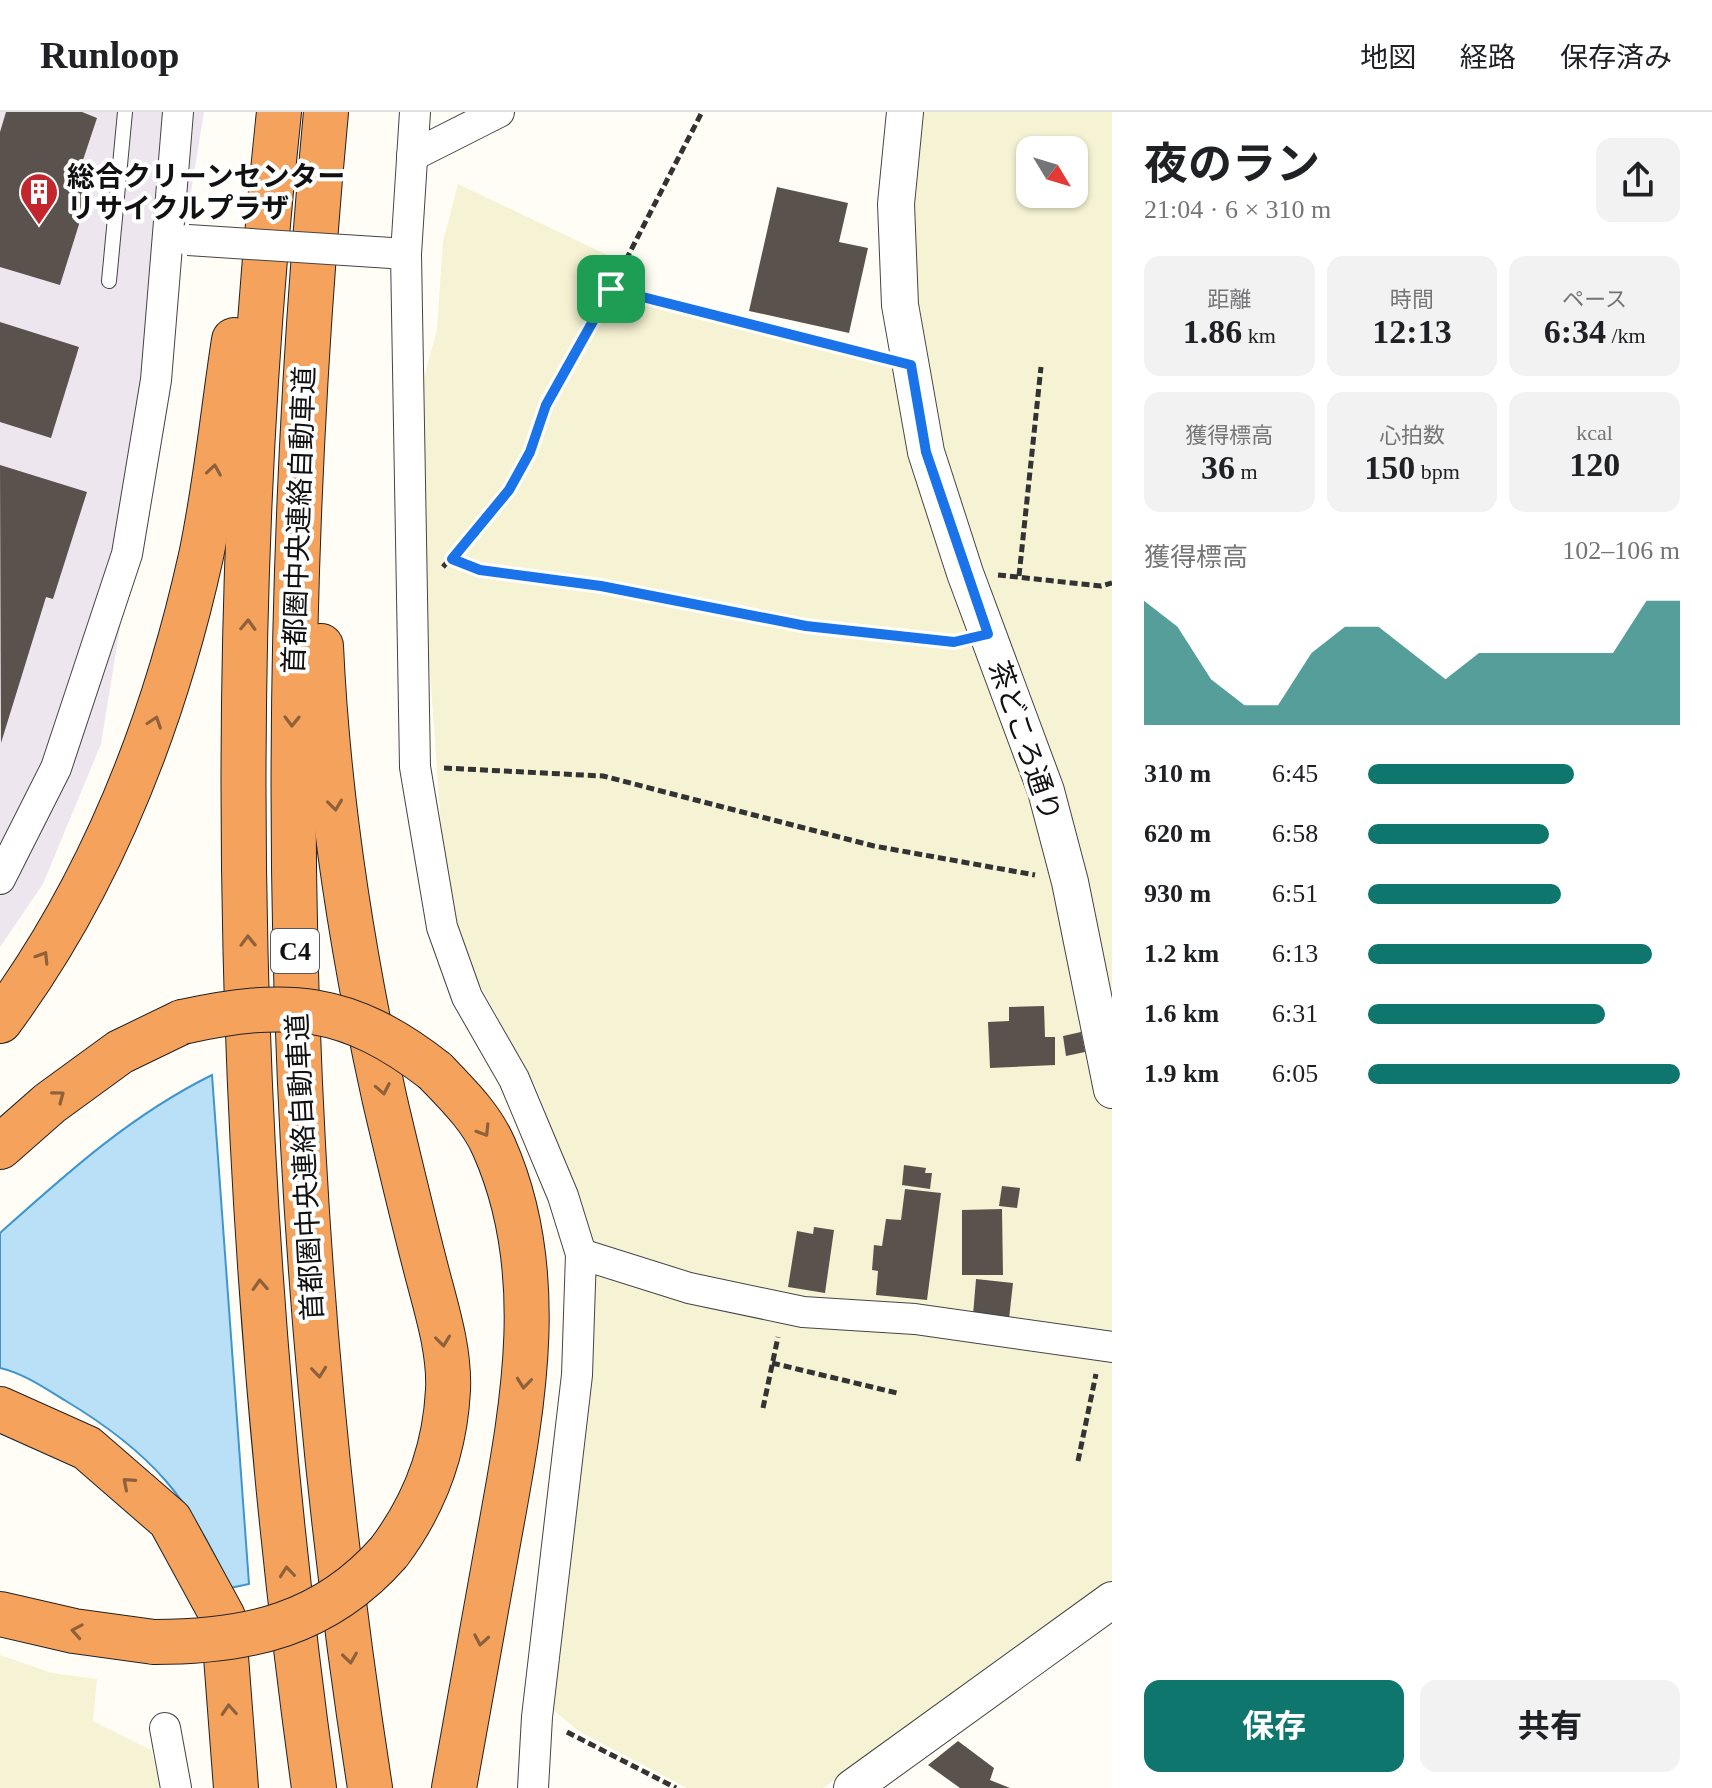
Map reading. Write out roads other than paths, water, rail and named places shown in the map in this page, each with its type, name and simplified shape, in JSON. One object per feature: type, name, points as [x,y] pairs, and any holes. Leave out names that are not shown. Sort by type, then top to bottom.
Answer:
[{"type":"highway","points":[[0,1021],[65,923],[100,856],[134,780],[174,668],[201,553],[269,112]]},
{"type":"highway","name":"首都圏中央連絡自動車道","points":[[279,112],[260,308],[252,473],[244,745],[250,1074],[262,1328],[297,1667],[314,1788]]},
{"type":"highway","points":[[0,1614],[74,1631],[154,1642],[210,1642],[275,1629],[328,1604],[366,1578],[409,1526],[427,1489],[441,1448],[448,1388],[441,1326],[385,1098],[345,885],[324,712],[313,491],[329,112]]},
{"type":"highway","name":"首都圏中央連絡自動車道","points":[[329,112],[308,306],[298,474],[292,747],[297,1074],[315,1340],[349,1652],[370,1788]]},
{"type":"highway","points":[[0,1147],[50,1103],[120,1052],[182,1022],[236,1010],[307,1009],[362,1023],[401,1044],[435,1071],[468,1105],[493,1145],[510,1192],[525,1259],[527,1353],[518,1432],[454,1788]]},
{"type":"highway","points":[[0,1409],[87,1448],[170,1520],[223,1617],[236,1788]]},
{"type":"street","points":[[0,879],[56,768],[127,554],[178,239],[178,112]]},
{"type":"street","points":[[415,112],[399,253],[413,590],[415,767],[442,927],[467,997],[514,1079],[563,1196],[581,1254],[577,1375],[537,1717],[533,1788]]},
{"type":"street","points":[[412,156],[499,112]]},
{"type":"street","name":"茶どころ通り","points":[[905,112],[896,204],[900,305],[926,452],[965,573],[1046,791],[1070,882],[1112,1090]]},
{"type":"street","points":[[178,239],[399,253]]},
{"type":"street","points":[[581,1254],[689,1288],[785,1308],[915,1319],[1107,1347]]},
{"type":"street","points":[[852,1788],[1112,1600]]},
{"type":"street","points":[[165,1728],[176,1788]]},
{"type":"lane","points":[[109,281],[125,112]]},
{"type":"water","points":[[212,1075],[249,1584],[230,1588],[200,1528],[165,1480],[145,1459],[122,1439],[66,1401],[26,1377],[0,1368],[0,1233],[75,1167],[127,1127]]},
{"type":"place","name":"総合クリーンセンター リサイクルプラザ","points":[[39,226]]}]
